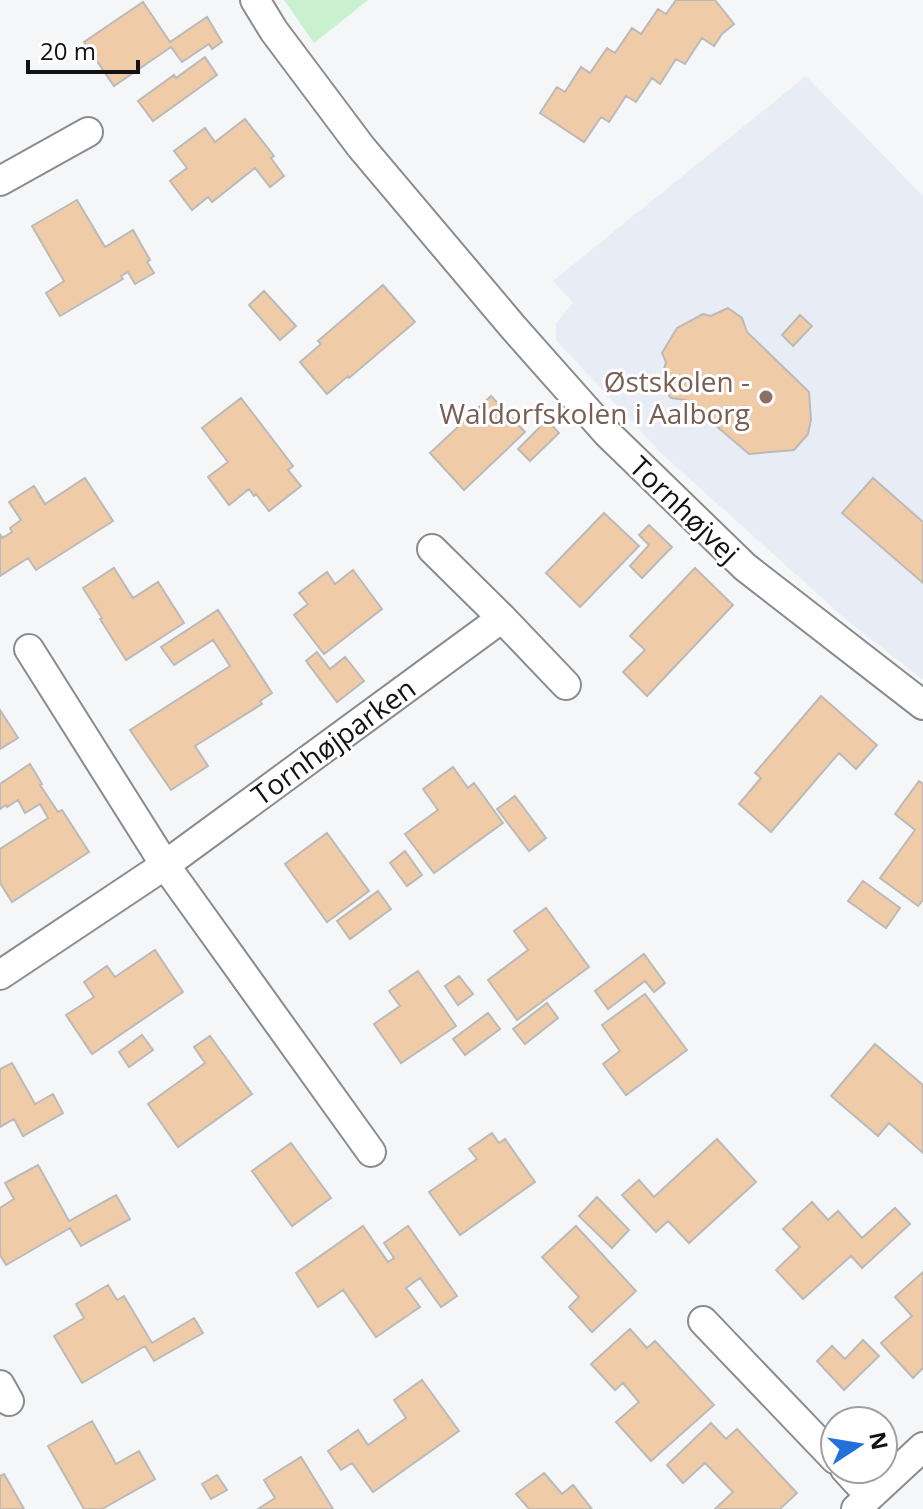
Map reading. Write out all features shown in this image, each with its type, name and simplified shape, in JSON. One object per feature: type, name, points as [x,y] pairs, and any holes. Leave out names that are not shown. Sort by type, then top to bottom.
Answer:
[{"type":"street","name":"Tornhøjvej","points":[[255,0],[274,31],[361,147],[607,433],[745,567],[923,705]]},
{"type":"street","points":[[0,181],[88,132]]},
{"type":"street","points":[[432,549],[566,685]]},
{"type":"street","name":"Tornhøjparken","points":[[0,975],[165,865],[502,618]]},
{"type":"street","points":[[29,649],[165,865],[371,1152]]},
{"type":"street","points":[[703,1321],[819,1442]]},
{"type":"street","points":[[863,1502],[923,1447]]},
{"type":"shaded area","name":"Østskolen - Waldorfskolen i Aalborg","points":[[806,76],[923,196],[923,680],[842,616],[662,454],[556,340],[556,323],[573,303],[553,281]]},
{"type":"green space","points":[[284,0],[368,0],[314,43]]},
{"type":"building","points":[[676,0],[715,0],[734,24],[714,46],[702,38],[685,64],[676,59],[660,84],[652,78],[636,102],[626,96],[609,122],[601,117],[584,142],[540,113],[557,87],[565,92],[581,67],[590,73],[607,48],[615,53],[632,28],[641,34],[658,9],[666,14]]},
{"type":"building","points":[[143,2],[170,42],[207,17],[222,42],[212,49],[209,44],[182,62],[171,47],[114,86],[84,42]]},
{"type":"building","points":[[205,57],[217,75],[153,121],[138,101]]},
{"type":"building","points":[[245,119],[274,156],[271,158],[284,176],[270,187],[255,168],[212,202],[208,197],[192,210],[170,181],[187,168],[174,151],[205,128],[215,142]]},
{"type":"building","points":[[77,200],[105,247],[133,230],[154,273],[135,284],[128,272],[121,276],[123,279],[60,316],[46,293],[64,281],[32,226]]},
{"type":"building","points":[[383,285],[415,322],[327,394],[300,362],[321,344],[318,341]]},
{"type":"building","points":[[264,291],[296,326],[280,340],[249,305]]},
{"type":"building","points":[[728,308],[742,318],[747,332],[809,392],[811,420],[808,434],[794,450],[749,454],[686,400],[671,398],[660,383],[666,362],[662,353],[677,328],[703,314],[711,316]]},
{"type":"building","points":[[800,315],[812,326],[793,346],[782,335]]},
{"type":"building","points":[[491,396],[525,432],[464,490],[430,453]]},
{"type":"building","points":[[241,398],[293,466],[288,470],[301,486],[269,511],[249,489],[229,505],[208,477],[228,462],[202,428]]},
{"type":"building","points":[[547,420],[559,433],[530,461],[518,449]]},
{"type":"building","points":[[85,478],[113,521],[36,570],[28,558],[0,576],[0,534],[2,538],[12,532],[10,528],[21,520],[9,502],[34,486],[45,504]]},
{"type":"building","points":[[873,478],[923,522],[923,583],[842,513]]},
{"type":"building","points":[[604,513],[639,546],[580,607],[546,573]]},
{"type":"building","points":[[649,525],[672,547],[642,578],[630,566],[649,545],[639,535]]},
{"type":"building","points":[[114,568],[133,598],[158,582],[184,623],[126,660],[83,588]]},
{"type":"building","points":[[695,568],[733,605],[647,696],[623,672],[645,650],[630,636]]},
{"type":"building","points":[[353,570],[382,609],[324,654],[294,615],[308,604],[299,593],[327,572],[335,584]]},
{"type":"building","points":[[218,610],[272,693],[260,701],[262,704],[195,746],[208,766],[171,790],[130,730],[230,666],[213,640],[174,665],[161,647]]},
{"type":"building","points":[[317,652],[330,669],[345,657],[364,681],[337,702],[306,661]]},
{"type":"building","points":[[821,696],[877,745],[856,769],[839,753],[771,832],[739,804],[761,778],[755,773]]},
{"type":"building","points":[[0,710],[18,738],[0,749]]},
{"type":"building","points":[[30,764],[58,812],[62,810],[89,852],[12,902],[0,883],[0,849],[48,818],[40,804],[25,813],[18,800],[0,809],[0,784]]},
{"type":"building","points":[[453,767],[468,788],[474,783],[503,823],[434,873],[405,834],[438,810],[423,789]]},
{"type":"building","points":[[919,781],[923,784],[923,900],[918,906],[880,878],[915,830],[895,814]]},
{"type":"building","points":[[515,796],[546,838],[529,851],[497,809]]},
{"type":"building","points":[[327,833],[369,891],[327,922],[285,864]]},
{"type":"building","points":[[405,851],[422,875],[407,886],[390,863]]},
{"type":"building","points":[[863,881],[900,908],[886,928],[848,901]]},
{"type":"building","points":[[378,891],[391,909],[350,939],[337,921]]},
{"type":"building","points":[[546,908],[589,967],[517,1020],[488,980],[528,950],[514,931]]},
{"type":"building","points":[[155,950],[183,992],[92,1054],[66,1015],[94,997],[84,982],[107,966],[115,977]]},
{"type":"building","points":[[644,954],[665,983],[654,992],[645,981],[608,1009],[595,991]]},
{"type":"building","points":[[418,971],[456,1026],[401,1063],[374,1024],[400,1006],[389,991]]},
{"type":"building","points":[[459,976],[473,994],[458,1005],[445,986]]},
{"type":"building","points":[[645,994],[687,1050],[626,1095],[603,1064],[620,1051],[602,1025]]},
{"type":"building","points":[[547,1003],[558,1018],[525,1044],[513,1029]]},
{"type":"building","points":[[488,1013],[500,1029],[465,1055],[453,1039]]},
{"type":"building","points":[[142,1035],[153,1050],[129,1067],[119,1052]]},
{"type":"building","points":[[210,1036],[252,1094],[178,1147],[148,1104],[205,1063],[194,1047]]},
{"type":"building","points":[[875,1044],[923,1085],[923,1153],[889,1123],[878,1136],[831,1096]]},
{"type":"building","points":[[12,1063],[35,1104],[53,1094],[63,1113],[23,1136],[14,1119],[0,1127],[0,1069]]},
{"type":"building","points":[[492,1133],[499,1143],[505,1139],[535,1182],[460,1235],[429,1192],[477,1159],[469,1149]]},
{"type":"building","points":[[717,1139],[756,1182],[689,1243],[668,1221],[656,1232],[622,1195],[639,1180],[654,1197]]},
{"type":"building","points":[[291,1143],[331,1198],[292,1226],[252,1171]]},
{"type":"building","points":[[38,1165],[69,1221],[116,1195],[130,1219],[81,1246],[70,1228],[6,1265],[0,1255],[0,1208],[14,1199],[5,1183]]},
{"type":"building","points":[[597,1197],[629,1230],[612,1248],[579,1216]]},
{"type":"building","points":[[812,1202],[828,1220],[838,1211],[862,1238],[895,1208],[910,1224],[862,1268],[851,1256],[803,1299],[776,1270],[800,1247],[783,1229]]},
{"type":"building","points":[[363,1226],[388,1262],[394,1258],[384,1243],[408,1226],[457,1296],[441,1307],[420,1278],[406,1288],[420,1307],[376,1337],[343,1290],[318,1307],[296,1273]]},
{"type":"building","points":[[576,1226],[636,1291],[592,1332],[569,1307],[579,1297],[542,1257]]},
{"type":"building","points":[[923,1272],[923,1368],[913,1378],[881,1343],[912,1316],[895,1297]]},
{"type":"building","points":[[108,1285],[117,1300],[124,1296],[152,1343],[194,1318],[203,1333],[154,1361],[145,1346],[82,1383],[54,1336],[84,1318],[76,1304]]},
{"type":"building","points":[[630,1329],[647,1348],[655,1341],[714,1405],[651,1461],[616,1422],[639,1402],[623,1383],[615,1390],[591,1364]]},
{"type":"building","points":[[863,1340],[879,1356],[844,1390],[817,1361],[832,1346],[845,1359]]},
{"type":"building","points":[[422,1380],[459,1431],[373,1492],[352,1463],[341,1470],[328,1451],[358,1430],[368,1445],[406,1418],[394,1400]]},
{"type":"building","points":[[92,1421],[116,1464],[139,1451],[155,1479],[102,1509],[84,1509],[48,1446]]},
{"type":"building","points":[[711,1423],[726,1439],[737,1429],[797,1493],[780,1509],[715,1509],[733,1492],[705,1463],[683,1483],[667,1465]]},
{"type":"building","points":[[301,1457],[333,1509],[258,1509],[275,1498],[264,1480]]},
{"type":"building","points":[[544,1473],[562,1494],[573,1485],[592,1509],[529,1509],[516,1494]]},
{"type":"building","points":[[4,1474],[24,1509],[0,1509],[0,1476]]},
{"type":"building","points":[[217,1475],[227,1490],[211,1499],[202,1484]]},
{"type":"place","name":"Østskolen - Waldorfskolen i Aalborg","points":[[766,397]]}]
